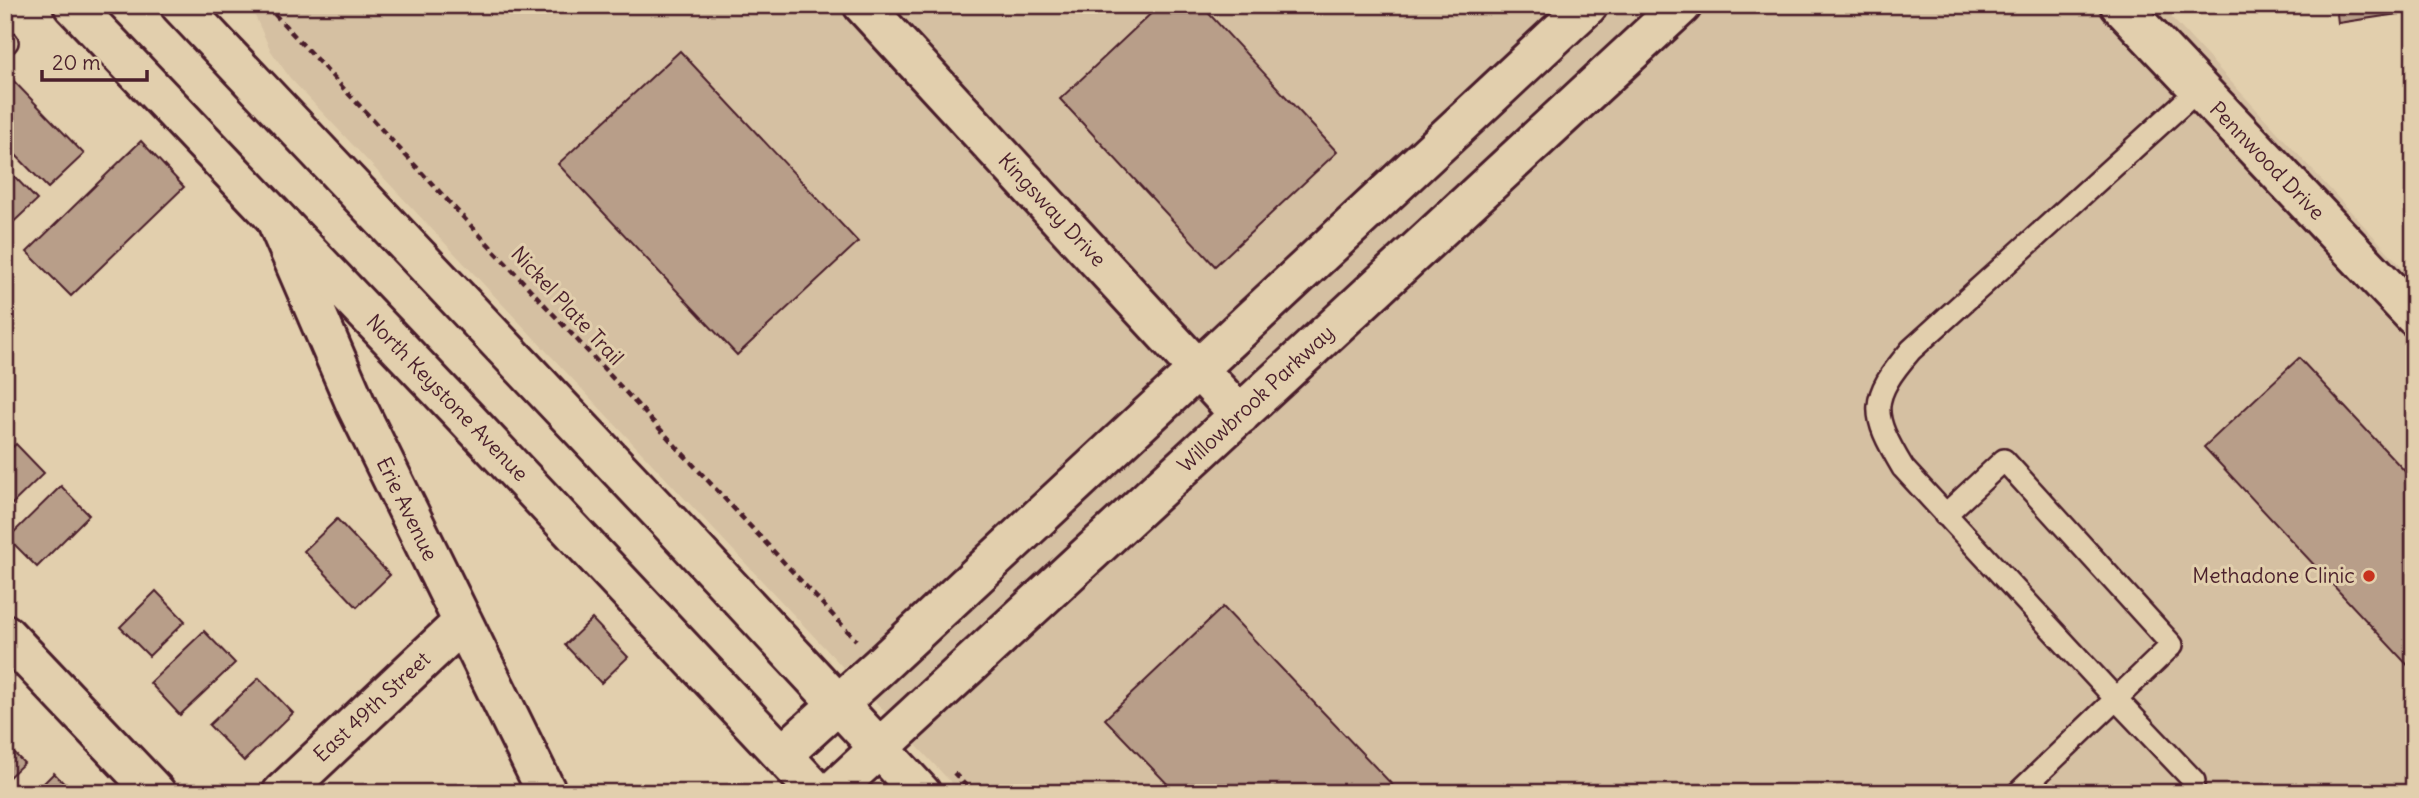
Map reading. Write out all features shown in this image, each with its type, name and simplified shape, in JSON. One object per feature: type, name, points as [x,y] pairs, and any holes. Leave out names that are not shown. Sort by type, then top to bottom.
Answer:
[{"type":"street","name":"North Keystone Avenue","points":[[73,5],[818,793]]},
{"type":"street","points":[[180,5],[652,503],[921,793]]},
{"type":"street","name":"Kingsway Drive","points":[[863,5],[1240,415]]},
{"type":"street","points":[[783,754],[1588,5]]},
{"type":"street","name":"Willowbrook Parkway","points":[[831,793],[1682,5]]},
{"type":"street","name":"Pennwood Drive","points":[[2120,5],[2414,316]]},
{"type":"street","name":"Erie Avenue","points":[[276,220],[356,405],[547,793]]},
{"type":"street","name":"East 49th Street","points":[[282,793],[463,621]]},
{"type":"street","points":[[5,634],[156,793]]},
{"type":"lane","points":[[2194,781],[1903,468],[1884,436],[1878,406],[1889,376],[1911,349],[2199,89]]},
{"type":"lane","points":[[1945,515],[2004,460],[2172,645],[2018,793]]},
{"type":"path","name":"Nickel Plate Trail","points":[[266,5],[844,627]]},
{"type":"shaded area","points":[[250,5],[2160,5],[2414,280],[2414,793],[961,793],[290,78],[271,51]]},
{"type":"building","points":[[1160,5],[1201,5],[1337,152],[1215,266],[1060,99]]},
{"type":"building","points":[[2336,5],[2414,5],[2414,33],[2411,12],[2338,23]]},
{"type":"building","points":[[680,51],[858,242],[737,355],[558,164]]},
{"type":"building","points":[[6,73],[84,154],[48,188],[5,144]]},
{"type":"building","points":[[141,141],[184,187],[71,296],[27,252]]},
{"type":"building","points":[[13,175],[37,200],[5,230],[5,182]]},
{"type":"building","name":"Methadone Clinic","points":[[2299,358],[2414,481],[2414,672],[2204,447]]},
{"type":"building","points":[[16,444],[44,473],[7,509],[5,454]]},
{"type":"building","points":[[61,486],[89,515],[37,567],[8,538]]},
{"type":"building","points":[[337,519],[390,575],[357,607],[304,551]]},
{"type":"building","points":[[156,591],[185,621],[149,656],[120,627]]},
{"type":"building","points":[[1223,607],[1400,793],[1176,793],[1105,719]]},
{"type":"building","points":[[592,619],[628,657],[601,683],[565,645]]},
{"type":"building","points":[[204,631],[235,663],[180,715],[150,683]]},
{"type":"building","points":[[259,678],[293,713],[244,761],[209,725]]},
{"type":"building","points":[[5,744],[24,763],[5,781]]},
{"type":"building","points":[[54,773],[73,793],[34,793]]},
{"type":"place","name":"Methadone Clinic","points":[[2369,576]]}]
